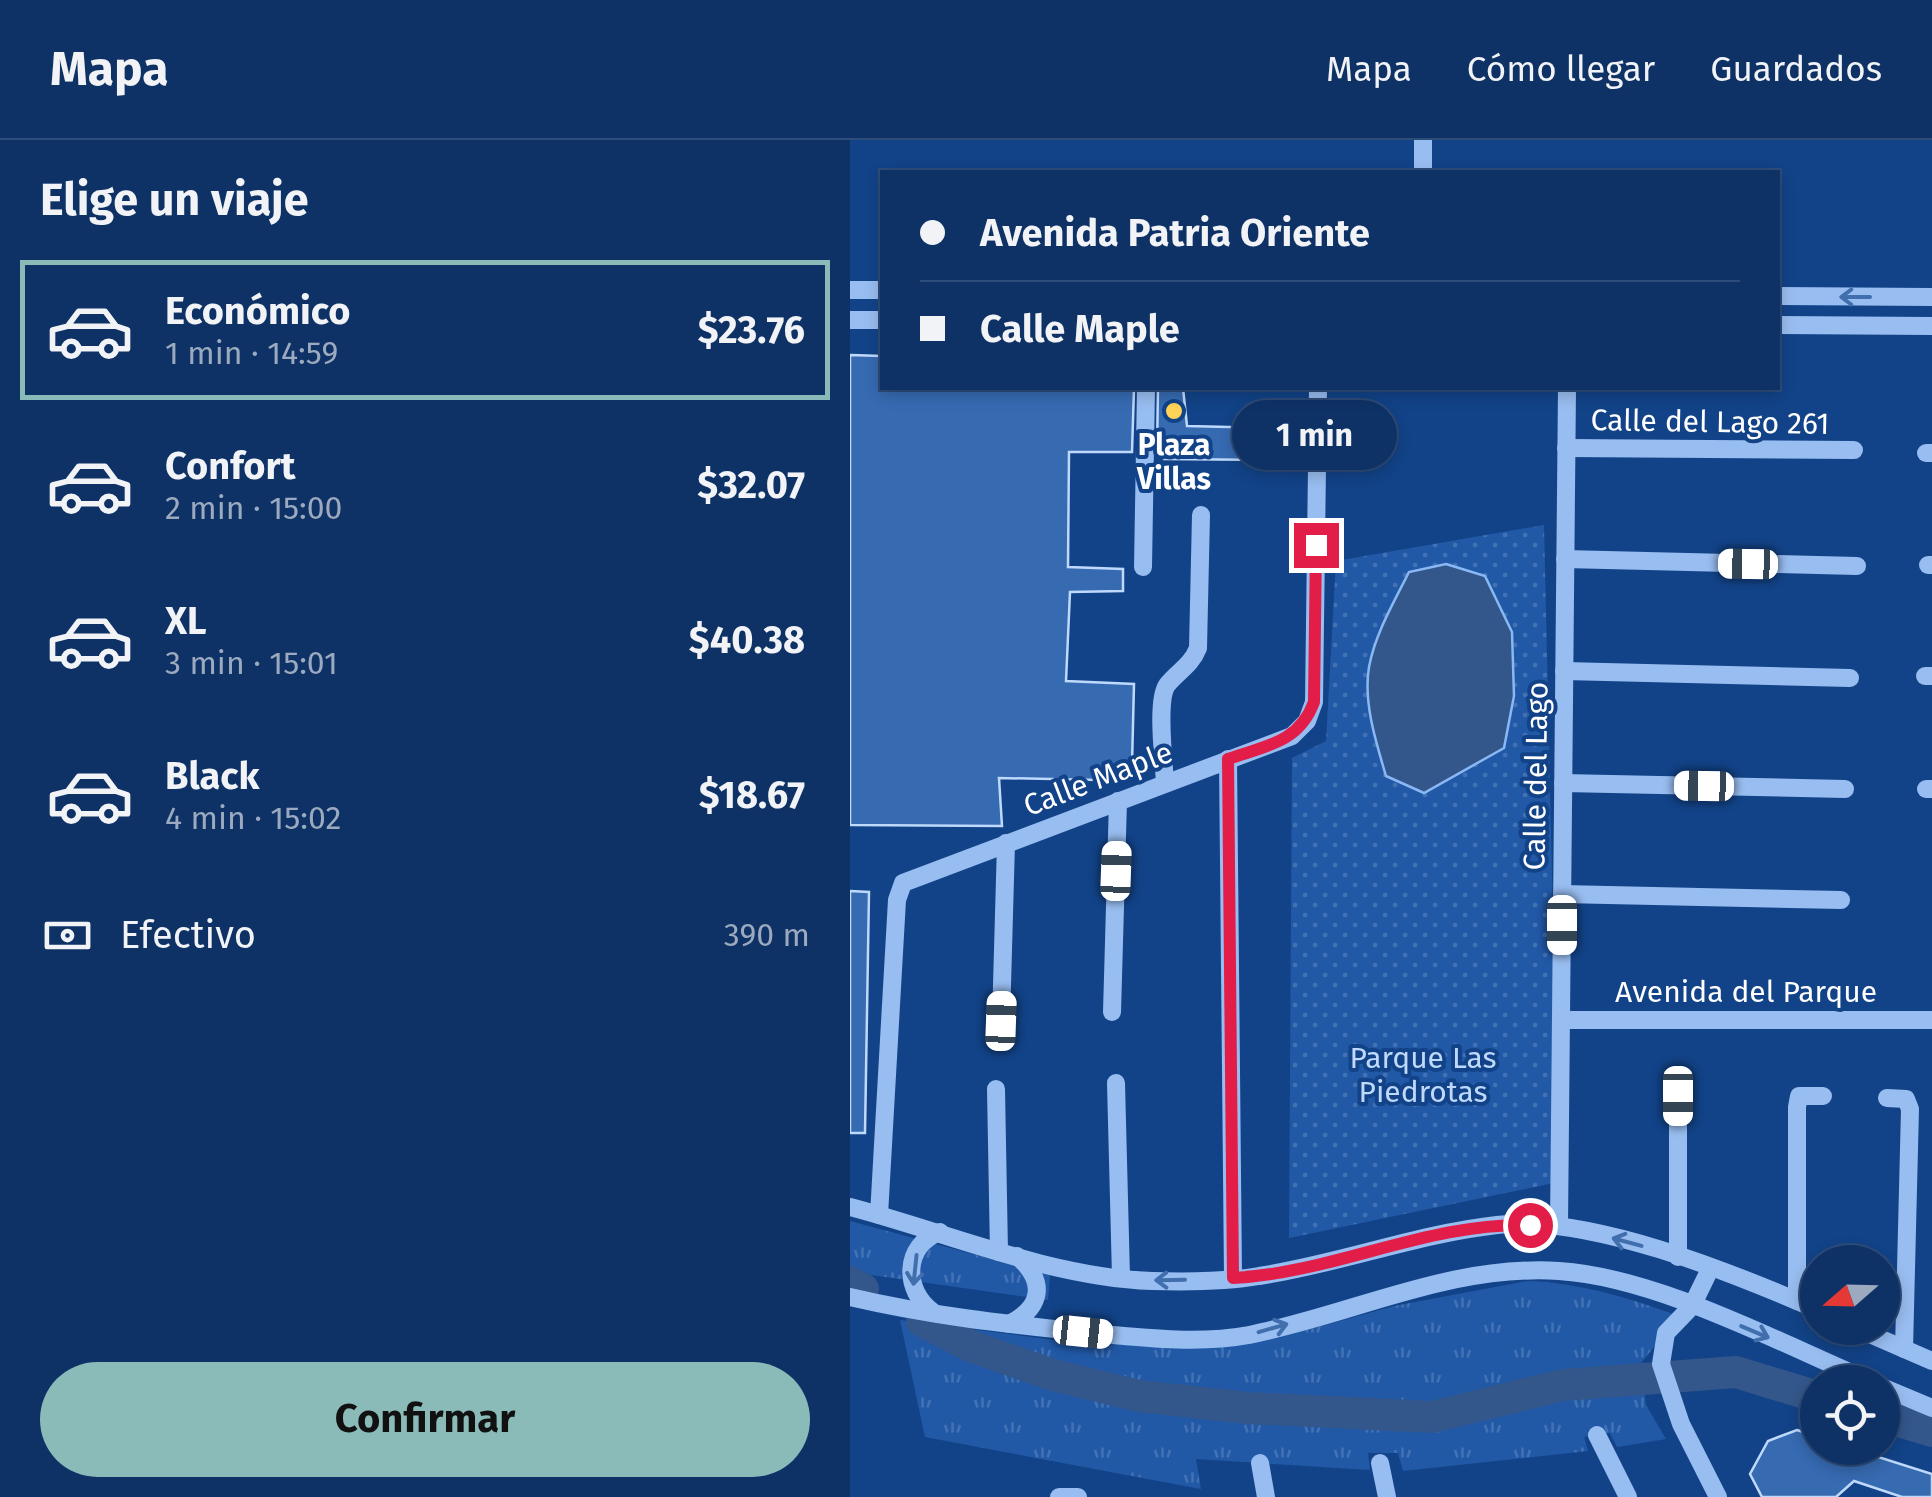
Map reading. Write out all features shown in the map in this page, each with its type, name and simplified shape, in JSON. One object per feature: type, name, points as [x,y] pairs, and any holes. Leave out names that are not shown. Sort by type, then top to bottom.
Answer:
[{"type":"street","points":[[1423,170],[1424,140]]},
{"type":"street","points":[[850,290],[880,290]]},
{"type":"street","points":[[1780,296],[1932,297]]},
{"type":"street","points":[[850,320],[880,320]]},
{"type":"street","points":[[1780,325],[1932,326]]},
{"type":"street","points":[[1144,567],[1146,390]]},
{"type":"street","name":"Calle Maple","points":[[879,1216],[897,900],[902,883],[1292,736],[1307,722],[1314,702],[1318,390]]},
{"type":"street","name":"Calle del Lago","points":[[1559,1226],[1566,390]]},
{"type":"street","name":"Calle del Lago 261","points":[[1566,448],[1854,450]]},
{"type":"street","points":[[1164,783],[1162,695],[1170,682],[1191,664],[1198,648],[1202,515]]},
{"type":"street","points":[[1565,559],[1857,566]]},
{"type":"street","points":[[1564,671],[1850,678]]},
{"type":"street","points":[[1228,759],[1233,1278]]},
{"type":"street","points":[[1563,783],[1844,789]]},
{"type":"street","points":[[1112,1012],[1118,801]]},
{"type":"street","points":[[1001,1021],[1006,843]]},
{"type":"street","points":[[1562,894],[1841,900]]},
{"type":"street","name":"Avenida del Parque","points":[[1561,1020],[1932,1020]]},
{"type":"street","points":[[1116,1082],[1120,1277]]},
{"type":"street","points":[[996,1089],[1008,1254]]},
{"type":"street","points":[[1678,1096],[1678,1258]]},
{"type":"street","points":[[850,1207],[1008,1254],[1151,1281],[1233,1278],[1308,1266],[1433,1235],[1501,1224],[1559,1226],[1678,1258],[1798,1302],[1797,1108],[1799,1096],[1823,1096]]},
{"type":"street","points":[[1887,1098],[1906,1098],[1910,1109],[1904,1349]]},
{"type":"street","points":[[933,1312],[914,1294],[911,1268],[919,1246],[928,1236],[940,1232]]},
{"type":"street","points":[[1008,1254],[1028,1265],[1037,1288],[1032,1310],[1009,1324]]},
{"type":"street","points":[[1710,1269],[1692,1306],[1666,1332],[1660,1364],[1681,1424],[1718,1497]]},
{"type":"street","points":[[850,1298],[1009,1324],[1169,1339],[1229,1337],[1442,1280],[1511,1270],[1562,1271],[1606,1277],[1692,1306],[1832,1365]]},
{"type":"street","points":[[1895,1345],[1932,1361]]},
{"type":"street","points":[[1900,1395],[1932,1408]]},
{"type":"street","points":[[1597,1435],[1628,1497]]},
{"type":"street","points":[[1260,1463],[1266,1497]]},
{"type":"street","points":[[1380,1463],[1386,1497]]},
{"type":"street","points":[[1059,1497],[1078,1497]]},
{"type":"green space","name":"Parque Las Piedrotas","points":[[1544,525],[1559,1182],[1289,1238],[1292,758],[1326,741],[1336,561]]},
{"type":"green space","points":[[850,1221],[1050,1275],[1048,1300],[850,1272]]},
{"type":"green space","points":[[1528,1281],[1605,1292],[1679,1316],[1641,1363],[1646,1405],[1666,1439],[1617,1447],[1610,1433],[1584,1437],[1588,1451],[1403,1471],[1398,1453],[1368,1453],[1370,1470],[1196,1459],[1201,1489],[925,1437],[900,1320],[1069,1342],[1236,1344],[1278,1338],[1394,1306]]},
{"type":"shaded area","points":[[1446,564],[1485,576],[1512,632],[1514,696],[1504,748],[1424,793],[1386,776],[1371,722],[1369,667],[1386,618],[1409,572]]},
{"type":"building","points":[[850,355],[880,356],[880,390],[1134,390],[1132,452],[1069,452],[1068,567],[1123,569],[1123,591],[1070,592],[1066,681],[1134,684],[1132,765],[1099,780],[999,778],[1002,826],[850,825]]},
{"type":"building","name":"Plaza Villas","points":[[1158,390],[1183,390],[1187,426],[1276,428],[1276,460],[1164,459],[1164,451],[1157,451]]},
{"type":"building","points":[[850,891],[869,892],[865,1133],[850,1133]]},
{"type":"building","points":[[1800,1431],[1800,1465],[1900,1464],[1932,1474],[1932,1497],[1902,1497],[1854,1481],[1836,1497],[1762,1497],[1750,1474],[1768,1441]]},
{"type":"waterway","points":[[850,1282],[863,1289]]},
{"type":"waterway","points":[[922,1321],[973,1347],[1053,1375],[1139,1396],[1248,1408],[1432,1417],[1563,1385],[1736,1372],[1800,1392]]},
{"type":"waterway","points":[[1900,1421],[1932,1431]]},
{"type":"place","name":"Plaza Villas","points":[[1174,411]]},
{"type":"route","points":[[1316,545],[1314,702],[1307,722],[1292,736],[1228,759],[1233,1278],[1308,1266],[1433,1235],[1501,1224],[1530,1225]]}]
